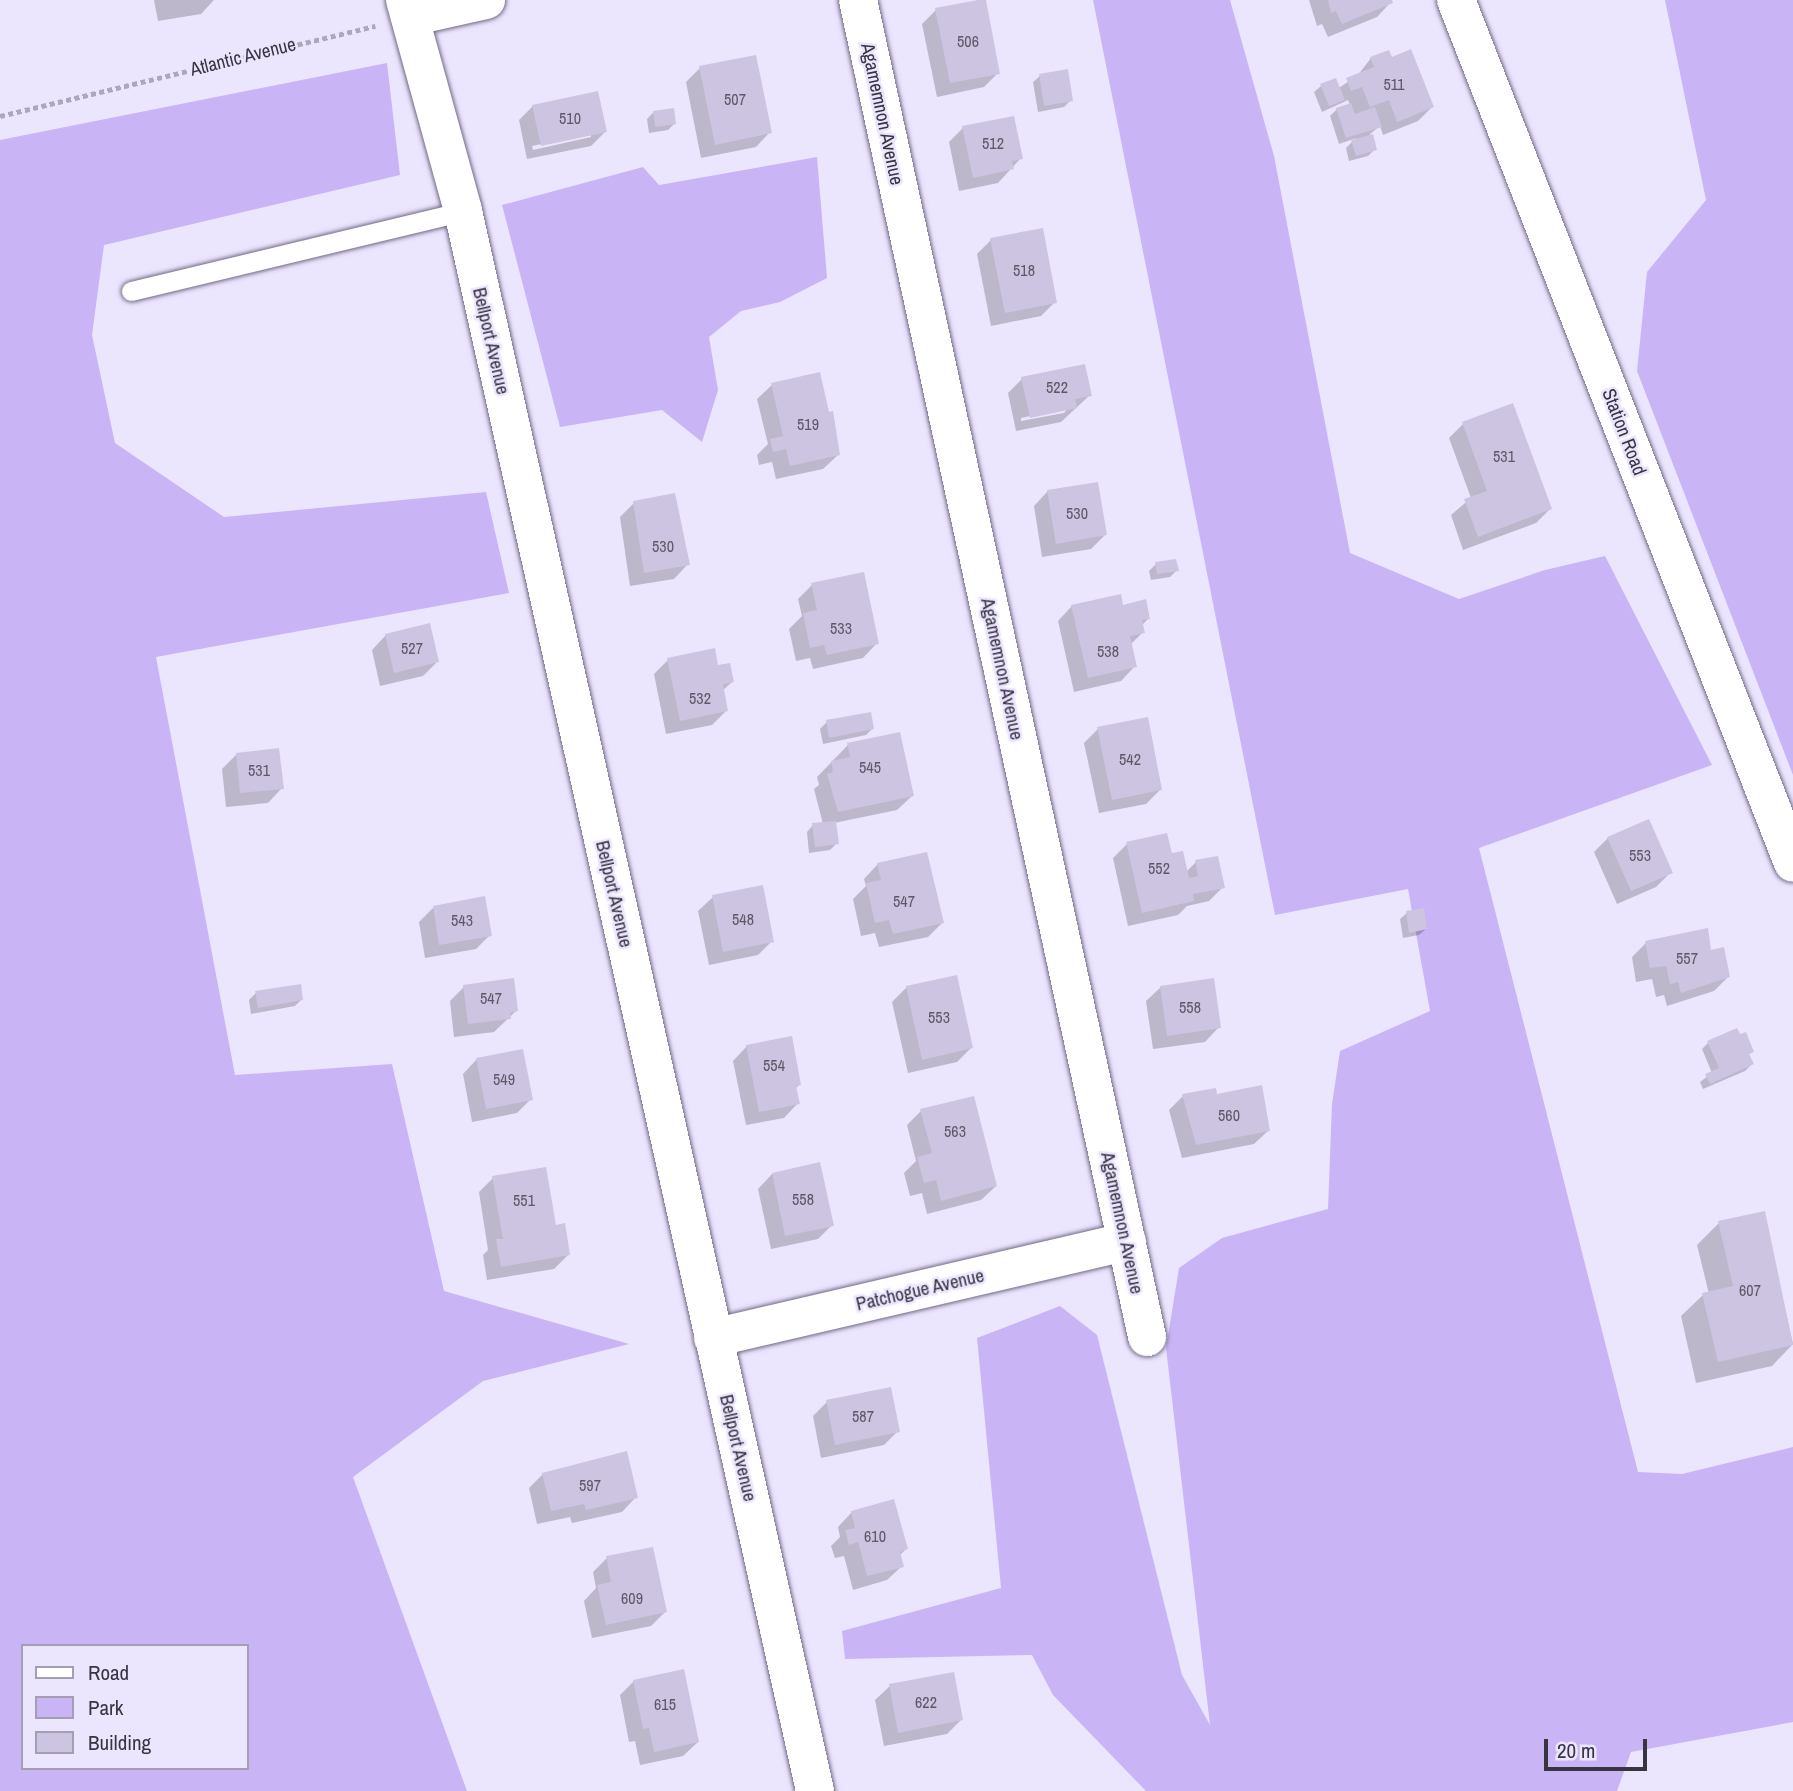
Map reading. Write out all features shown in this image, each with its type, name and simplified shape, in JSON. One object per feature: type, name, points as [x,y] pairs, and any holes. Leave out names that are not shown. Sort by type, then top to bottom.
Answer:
[{"type":"street","points":[[408,9],[486,0]]},
{"type":"street","name":"Agamemnon Avenue","points":[[858,0],[1147,1337]]},
{"type":"street","name":"Station Road","points":[[1456,0],[1793,863]]},
{"type":"street","name":"Bellport Avenue","points":[[408,9],[463,211],[815,1791]]},
{"type":"street","name":"Patchogue Avenue","points":[[713,1338],[1126,1242]]},
{"type":"lane","points":[[131,292],[463,211]]},
{"type":"path","name":"Atlantic Avenue","points":[[0,116],[408,9]]},
{"type":"green space","points":[[1093,0],[1230,0],[1274,156],[1350,553],[1459,599],[1545,570],[1605,556],[1712,765],[1479,848],[1638,1472],[1682,1474],[1793,1447],[1793,1722],[1631,1752],[1617,1791],[1146,1791],[1053,1695],[1032,1655],[845,1659],[842,1631],[1001,1588],[977,1338],[1060,1306],[1097,1335],[1182,1675],[1210,1725],[1166,1348],[1179,1268],[1222,1238],[1328,1209],[1332,1104],[1340,1051],[1430,1011],[1408,889],[1275,915]]},
{"type":"green space","points":[[1665,0],[1793,0],[1793,775],[1637,371],[1647,272],[1706,200]]},
{"type":"green space","points":[[387,63],[400,175],[104,245],[92,335],[115,443],[224,517],[486,492],[509,593],[156,657],[235,1075],[392,1064],[444,1291],[629,1344],[483,1381],[353,1477],[467,1791],[0,1791],[0,140]]},
{"type":"green space","points":[[817,157],[827,278],[780,302],[741,311],[709,337],[718,390],[702,442],[662,410],[560,427],[502,205],[643,167],[659,185]]},
{"type":"building","points":[[986,0],[1000,74],[950,83],[935,8]]},
{"type":"building","points":[[1328,0],[1392,0],[1393,3],[1342,24],[1336,11],[1331,13]]},
{"type":"building","points":[[1411,49],[1434,107],[1397,122],[1389,100],[1370,107],[1362,87],[1351,91],[1346,78],[1374,67],[1370,57],[1389,50],[1392,57]]},
{"type":"building","points":[[756,55],[772,133],[715,145],[699,66]]},
{"type":"building","points":[[1068,69],[1073,101],[1044,106],[1039,74]]},
{"type":"building","points":[[1336,78],[1345,100],[1329,106],[1320,84]]},
{"type":"building","points":[[598,91],[607,132],[541,146],[532,105]]},
{"type":"building","points":[[1351,103],[1355,114],[1375,107],[1382,127],[1346,138],[1336,108]]},
{"type":"building","points":[[674,108],[676,124],[655,127],[653,111]]},
{"type":"building","points":[[1014,116],[1023,159],[1012,161],[1014,169],[973,178],[962,126]]},
{"type":"building","points":[[1373,134],[1377,150],[1356,156],[1351,140]]},
{"type":"building","points":[[1043,228],[1057,303],[1005,313],[990,238]]},
{"type":"building","points":[[1085,364],[1092,396],[1075,399],[1077,408],[1030,418],[1021,377]]},
{"type":"building","points":[[820,372],[829,412],[833,411],[840,455],[790,466],[786,449],[773,452],[770,439],[783,436],[771,383]]},
{"type":"building","points":[[1513,403],[1552,509],[1478,537],[1464,499],[1487,491],[1462,422]]},
{"type":"building","points":[[1098,482],[1107,535],[1056,544],[1047,490]]},
{"type":"building","points":[[675,493],[690,565],[644,573],[633,501]]},
{"type":"building","points":[[1176,559],[1179,571],[1157,574],[1155,562]]},
{"type":"building","points":[[864,572],[879,644],[827,655],[824,645],[810,648],[803,613],[817,610],[811,583]]},
{"type":"building","points":[[1121,594],[1123,605],[1146,599],[1150,619],[1142,620],[1145,633],[1130,636],[1137,667],[1088,678],[1071,605]]},
{"type":"building","points":[[430,623],[439,662],[394,673],[385,634]]},
{"type":"building","points":[[715,648],[718,665],[730,663],[734,682],[723,684],[728,711],[680,721],[667,658]]},
{"type":"building","points":[[871,712],[874,729],[829,738],[826,720]]},
{"type":"building","points":[[1148,717],[1162,790],[1112,800],[1097,727]]},
{"type":"building","points":[[900,732],[914,796],[838,812],[827,774],[833,772],[831,761],[850,757],[847,743]]},
{"type":"building","points":[[279,748],[284,789],[240,793],[236,753]]},
{"type":"building","points":[[1649,819],[1673,873],[1631,891],[1607,837]]},
{"type":"building","points":[[836,821],[839,844],[815,847],[812,823]]},
{"type":"building","points":[[1167,833],[1172,853],[1183,851],[1189,878],[1198,876],[1195,860],[1218,856],[1225,888],[1193,894],[1194,901],[1142,913],[1126,842]]},
{"type":"building","points":[[927,852],[944,923],[893,934],[889,920],[875,923],[866,883],[881,880],[877,863]]},
{"type":"building","points":[[763,885],[774,942],[723,952],[712,895]]},
{"type":"building","points":[[485,896],[492,936],[439,945],[433,906]]},
{"type":"building","points":[[1424,908],[1427,929],[1409,933],[1406,911]]},
{"type":"building","points":[[1708,928],[1711,950],[1724,947],[1730,977],[1681,993],[1678,982],[1670,984],[1666,966],[1650,968],[1645,941]]},
{"type":"building","points":[[957,975],[973,1048],[922,1060],[906,986]]},
{"type":"building","points":[[514,978],[518,1011],[510,1013],[511,1019],[468,1024],[463,985]]},
{"type":"building","points":[[1214,978],[1221,1028],[1167,1036],[1160,986]]},
{"type":"building","points":[[301,984],[303,1000],[258,1008],[255,991]]},
{"type":"building","points":[[1737,1028],[1740,1034],[1746,1032],[1754,1052],[1749,1054],[1754,1064],[1710,1084],[1705,1074],[1719,1068],[1707,1041]]},
{"type":"building","points":[[792,1036],[801,1085],[796,1086],[800,1104],[759,1112],[746,1045]]},
{"type":"building","points":[[523,1049],[533,1100],[486,1109],[476,1058]]},
{"type":"building","points":[[1262,1085],[1270,1131],[1196,1145],[1182,1094],[1216,1088],[1217,1094]]},
{"type":"building","points":[[974,1096],[997,1186],[941,1201],[936,1180],[924,1183],[917,1157],[932,1153],[920,1109]]},
{"type":"building","points":[[820,1162],[834,1226],[785,1236],[772,1173]]},
{"type":"building","points":[[546,1167],[556,1225],[565,1223],[570,1255],[501,1267],[496,1239],[503,1239],[492,1176]]},
{"type":"building","points":[[1765,1211],[1793,1345],[1718,1362],[1702,1293],[1733,1286],[1718,1221]]},
{"type":"building","points":[[891,1387],[900,1432],[835,1445],[826,1400]]},
{"type":"building","points":[[627,1451],[638,1498],[586,1510],[584,1504],[551,1511],[542,1473]]},
{"type":"building","points":[[894,1499],[908,1549],[900,1552],[904,1567],[867,1576],[858,1542],[849,1545],[845,1530],[855,1528],[851,1511]]},
{"type":"building","points":[[653,1547],[667,1612],[606,1625],[597,1585],[611,1582],[606,1556]]},
{"type":"building","points":[[684,1669],[699,1742],[654,1752],[649,1728],[643,1729],[633,1680]]},
{"type":"building","points":[[954,1672],[963,1720],[898,1733],[889,1684]]}]
